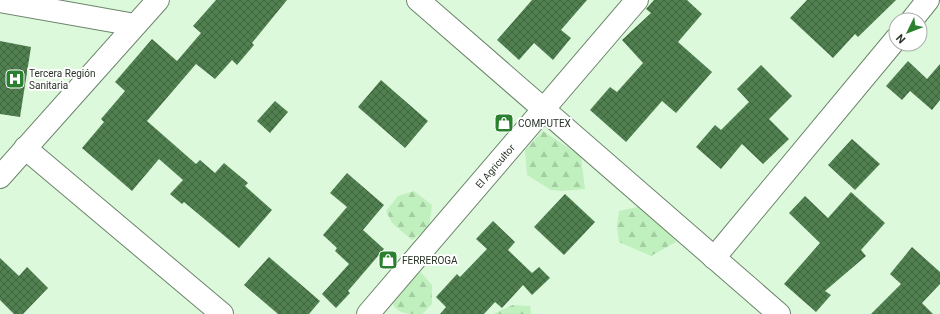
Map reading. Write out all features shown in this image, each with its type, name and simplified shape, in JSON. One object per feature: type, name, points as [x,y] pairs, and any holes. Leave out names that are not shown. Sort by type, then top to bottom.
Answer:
[{"type":"street","points":[[0,177],[158,0]]},
{"type":"street","points":[[418,0],[778,314]]},
{"type":"street","name":"El Agricultor","points":[[368,314],[637,0]]},
{"type":"street","points":[[918,12],[928,0]]},
{"type":"street","points":[[0,1],[135,25]]},
{"type":"street","points":[[714,258],[888,49]]},
{"type":"street","points":[[26,148],[222,314]]},
{"type":"green space","points":[[543,131],[581,156],[585,189],[562,191],[551,190],[527,175],[525,150]]},
{"type":"green space","points":[[414,191],[432,205],[429,227],[412,240],[392,223],[386,211],[398,196]]},
{"type":"green space","points":[[642,206],[662,221],[676,242],[651,256],[619,242],[617,226],[619,211]]},
{"type":"green space","points":[[416,267],[432,285],[432,304],[422,314],[409,314],[397,310],[389,296]]},
{"type":"green space","points":[[513,305],[530,306],[531,314],[493,314]]},
{"type":"building","points":[[216,0],[287,0],[252,43],[254,45],[237,65],[232,60],[215,79],[196,64],[147,121],[196,164],[200,160],[215,173],[224,163],[248,183],[245,186],[272,210],[239,248],[184,202],[182,204],[170,194],[183,180],[159,159],[132,191],[82,148],[104,122],[101,119],[125,91],[115,82],[152,39],[177,61],[201,33],[193,26]]},
{"type":"building","points":[[532,0],[587,0],[561,30],[571,38],[553,60],[534,43],[519,60],[497,40]]},
{"type":"building","points":[[654,0],[687,0],[702,14],[678,42],[712,72],[676,113],[662,101],[626,142],[590,110],[610,87],[617,92],[643,63],[622,40],[651,13],[646,9]]},
{"type":"building","points":[[807,0],[896,0],[858,37],[855,34],[833,58],[790,18]]},
{"type":"building","name":"Tercera Región Sanitaria","points":[[0,41],[31,47],[20,117],[0,114]]},
{"type":"building","points":[[908,61],[927,79],[940,64],[940,100],[932,110],[910,91],[902,100],[886,86]]},
{"type":"building","points":[[761,65],[792,96],[769,119],[789,139],[763,164],[742,144],[721,169],[696,147],[715,125],[721,130],[749,102],[737,89]]},
{"type":"building","points":[[381,80],[428,121],[405,148],[358,107]]},
{"type":"building","points":[[275,101],[288,112],[270,133],[257,121]]},
{"type":"building","points":[[852,139],[880,164],[855,190],[828,165]]},
{"type":"building","points":[[347,173],[384,205],[363,230],[384,249],[348,291],[350,293],[336,308],[322,294],[349,264],[335,251],[337,248],[323,235],[347,207],[330,193]]},
{"type":"building","points":[[851,192],[885,223],[861,250],[866,256],[825,291],[831,295],[816,312],[784,284],[820,243],[789,213],[805,196],[828,218]]},
{"type":"building","points":[[565,194],[595,222],[564,255],[534,227]]},
{"type":"building","points":[[493,221],[515,242],[508,250],[532,273],[539,267],[550,278],[532,295],[523,285],[502,308],[495,302],[484,314],[440,314],[446,307],[436,297],[457,274],[460,277],[487,249],[476,239]]},
{"type":"building","points":[[912,247],[940,272],[940,284],[922,303],[933,314],[871,314],[901,284],[890,274]]},
{"type":"building","points":[[269,257],[320,301],[309,314],[278,314],[244,285]]},
{"type":"building","points":[[0,258],[19,276],[27,267],[48,288],[23,314],[14,314],[0,300]]},
{"type":"place","name":"Tercera Región Sanitaria","points":[[15,79]]},
{"type":"place","name":"COMPUTEX","points":[[504,123]]},
{"type":"place","name":"FERREROGA","points":[[388,260]]}]
